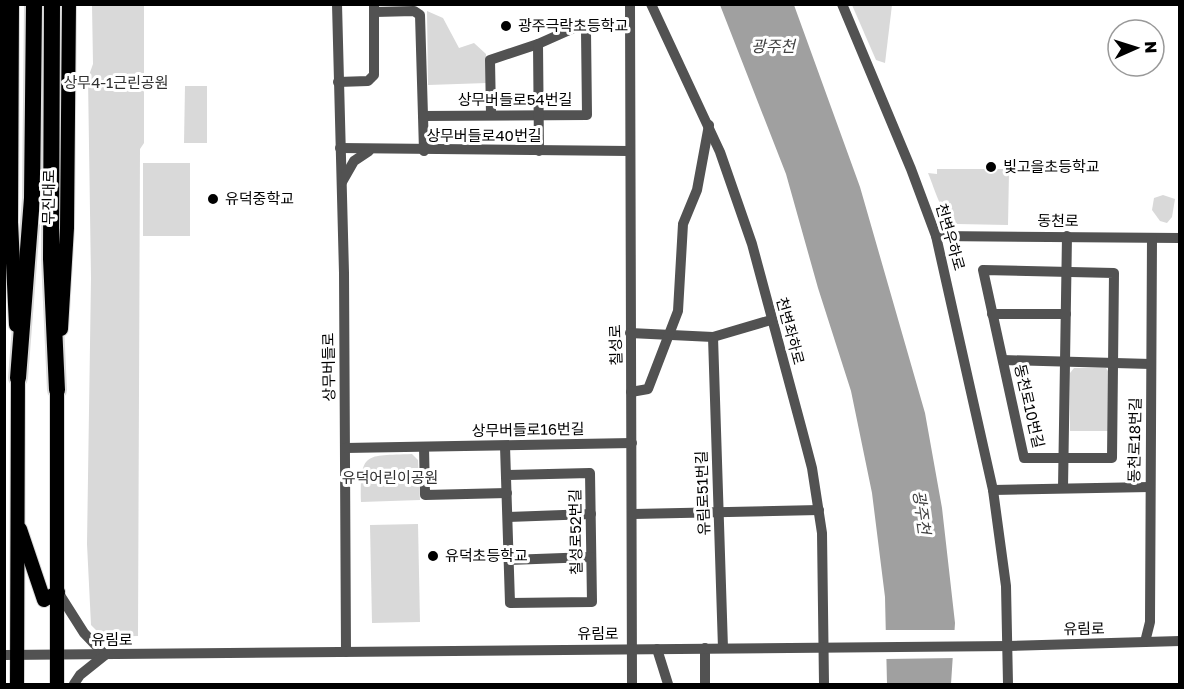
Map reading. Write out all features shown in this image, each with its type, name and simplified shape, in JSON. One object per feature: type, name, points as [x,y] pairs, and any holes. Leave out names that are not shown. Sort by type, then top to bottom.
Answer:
[{"type":"highway","name":"무진대로","points":[[18,378],[32,198],[34,4]]},
{"type":"highway","name":"무진대로","points":[[52,4],[50,198],[57,390]]},
{"type":"main road","name":"무진대로","points":[[12,4],[8,222],[18,378],[17,521],[10,655],[17,684]]},
{"type":"main road","name":"무진대로","points":[[57,684],[57,390],[67,228],[69,4]]},
{"type":"main road","points":[[17,521],[33,562],[40,593],[44,600],[58,592]]},
{"type":"street","name":"상무버들로","points":[[337,4],[345,448],[346,652]]},
{"type":"street","name":"칠성로","points":[[630,4],[632,684]]},
{"type":"street","name":"천변좌하로","points":[[651,4],[709,124],[752,244],[810,459],[822,533],[830,646],[824,684]]},
{"type":"street","name":"천변우하로","points":[[842,4],[908,160],[936,236],[993,490],[1006,586],[1008,684]]},
{"type":"street","points":[[338,82],[368,81],[374,75],[374,8],[414,11],[420,15],[424,151]]},
{"type":"street","name":"상무버들로54번길","points":[[423,116],[587,115],[586,31],[583,24],[538,44]]},
{"type":"street","points":[[491,114],[490,60],[538,44],[539,151]]},
{"type":"street","points":[[631,393],[648,389],[671,335],[678,311],[683,224],[697,190],[709,124]]},
{"type":"street","name":"상무버들로40번길","points":[[340,148],[424,151],[629,151]]},
{"type":"street","points":[[341,185],[354,161],[369,150]]},
{"type":"street","name":"동천로","points":[[936,236],[1179,238]]},
{"type":"street","name":"동천로10번길","points":[[1063,488],[1067,236]]},
{"type":"street","name":"동천로18번길","points":[[1145,642],[1150,622],[1152,238]]},
{"type":"street","name":"동천로10번길","points":[[983,270],[1067,270],[1114,273],[1112,458],[1024,458],[992,314],[983,270]]},
{"type":"street","points":[[992,314],[1066,314]]},
{"type":"street","points":[[630,333],[713,337],[771,320]]},
{"type":"street","name":"유림로51번길","points":[[713,337],[723,648]]},
{"type":"street","name":"동천로10번길","points":[[1003,360],[1151,364]]},
{"type":"street","name":"상무버들로16번길","points":[[345,448],[632,443]]},
{"type":"street","points":[[505,446],[508,560],[591,557]]},
{"type":"street","points":[[424,447],[425,495],[507,493]]},
{"type":"street","name":"칠성로52번길","points":[[506,475],[590,473],[592,602],[510,603],[508,560]]},
{"type":"street","points":[[993,490],[1150,487]]},
{"type":"street","points":[[633,514],[819,510]]},
{"type":"street","points":[[508,517],[591,514]]},
{"type":"street","points":[[58,592],[84,633],[105,655],[80,675],[74,684]]},
{"type":"street","name":"유림로","points":[[10,655],[1009,646],[1179,641]]},
{"type":"street","points":[[705,648],[705,684]]},
{"type":"street","points":[[657,649],[668,684]]},
{"type":"green space","name":"상무4-1근린공원","points":[[92,5],[144,5],[144,143],[140,149],[138,636],[103,637],[91,625],[87,544],[91,278],[88,78],[93,64]]},
{"type":"green space","points":[[852,5],[892,5],[885,63],[876,60]]},
{"type":"green space","points":[[427,11],[443,18],[459,48],[474,43],[486,54],[487,83],[428,85]]},
{"type":"green space","points":[[185,86],[207,86],[207,143],[184,143]]},
{"type":"green space","points":[[143,163],[190,163],[190,236],[143,236]]},
{"type":"green space","points":[[937,169],[1007,169],[1009,172],[1008,225],[957,224],[946,214],[939,202],[928,173],[937,174]]},
{"type":"green space","points":[[1163,195],[1175,199],[1172,217],[1167,223],[1160,221],[1152,210],[1154,198]]},
{"type":"green space","points":[[1074,368],[1106,368],[1108,371],[1108,431],[1070,431],[1070,373]]},
{"type":"green space","name":"유덕어린이공원","points":[[412,454],[418,460],[420,500],[361,502],[362,473],[368,460],[384,455]]},
{"type":"green space","points":[[418,524],[420,622],[372,623],[370,525]]},
{"type":"water","name":"광주천","points":[[720,5],[794,5],[860,187],[925,413],[942,508],[955,623],[951,684],[887,684],[885,597],[872,493],[851,391],[818,288],[786,174]]},
{"type":"pier","points":[[883,630],[958,630],[956,658],[885,659]]},
{"type":"place","name":"광주극락초등학교","points":[[506,26]]},
{"type":"place","name":"빛고을초등학교","points":[[991,167]]},
{"type":"place","name":"유덕중학교","points":[[213,199]]},
{"type":"place","name":"유덕초등학교","points":[[433,556]]}]
